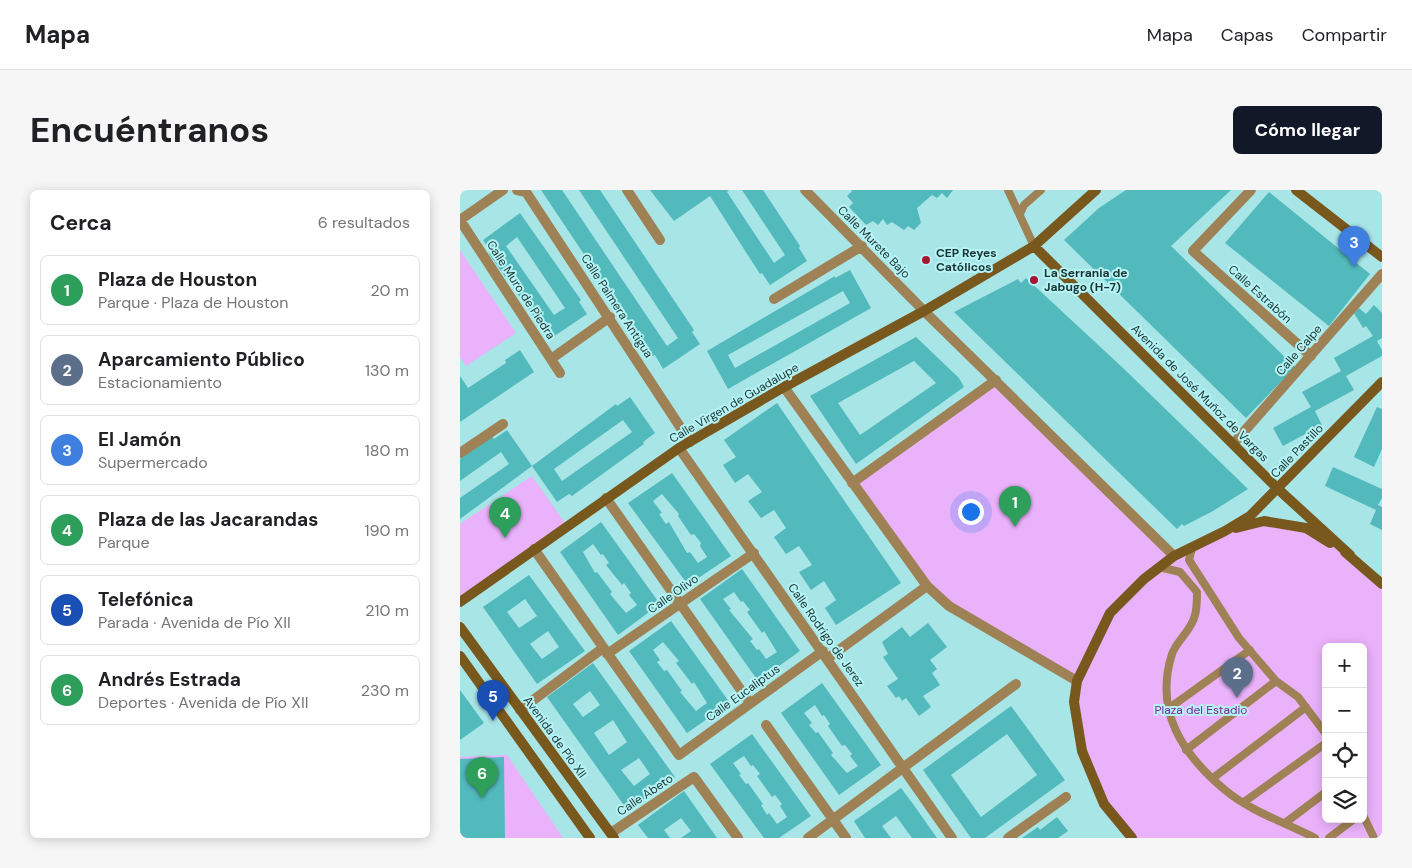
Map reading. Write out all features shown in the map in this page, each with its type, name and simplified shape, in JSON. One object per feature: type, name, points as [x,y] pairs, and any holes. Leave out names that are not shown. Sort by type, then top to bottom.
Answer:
[{"type":"street","points":[[460,220],[504,190]]},
{"type":"street","name":"Calle Palmera Antigua","points":[[517,190],[526,192],[690,442]]},
{"type":"street","points":[[627,190],[660,240]]},
{"type":"street","name":"Calle Murete Bajo","points":[[804,190],[862,246],[924,312],[996,380],[1174,556]]},
{"type":"street","name":"Calle Virgen de Guadalupe","points":[[460,602],[679,448],[784,387],[924,312],[1034,246],[1096,190]]},
{"type":"street","name":"Calle Estrabón","points":[[1251,190],[1193,250],[1311,356]]},
{"type":"street","points":[[1296,190],[1382,257]]},
{"type":"street","name":"Calle Muro de Piedra","points":[[460,220],[560,373]]},
{"type":"street","points":[[774,299],[862,246]]},
{"type":"street","name":"Avenida de José Muñoz de Vargas","points":[[1034,246],[1234,443],[1278,489],[1382,584]]},
{"type":"street","name":"Calle Calpe","points":[[1234,443],[1382,274]]},
{"type":"street","points":[[551,359],[610,318]]},
{"type":"street","points":[[852,483],[996,380]]},
{"type":"street","points":[[784,387],[927,586],[949,606],[1077,681]]},
{"type":"street","name":"Calle Pastillo","points":[[1225,531],[1250,516],[1380,387]]},
{"type":"street","points":[[460,453],[503,424]]},
{"type":"street","name":"Calle Rodrigo de Jerez","points":[[679,448],[952,838]]},
{"type":"street","points":[[606,498],[750,703]]},
{"type":"street","name":"Avenida de José Muñoz de Vargas","points":[[1225,531],[1264,521],[1306,528],[1350,555]]},
{"type":"street","points":[[1132,838],[1104,804],[1082,751],[1074,702],[1077,681],[1110,614],[1144,579],[1174,556],[1225,531]]},
{"type":"street","points":[[534,549],[605,651]]},
{"type":"street","name":"Calle Olivo","points":[[520,710],[605,651],[681,604],[754,553]]},
{"type":"street","name":"Calle Eucaliptus","points":[[605,651],[679,755],[750,703],[927,586]]},
{"type":"street","name":"Avenida de Pío XII","points":[[460,627],[612,836]]},
{"type":"street","points":[[460,656],[590,838]]},
{"type":"street","points":[[808,838],[1016,684]]},
{"type":"street","points":[[766,725],[846,838]]},
{"type":"street","name":"Calle Abeto","points":[[612,836],[694,777],[738,838]]},
{"type":"street","points":[[1008,838],[1066,797]]},
{"type":"lane","points":[[1008,190],[1034,246]]},
{"type":"lane","points":[[1020,214],[1024,205],[1041,190]]},
{"type":"lane","points":[[1192,548],[1189,560],[1209,593],[1250,650],[1276,681],[1298,697],[1325,733]]},
{"type":"lane","points":[[1159,567],[1180,572],[1197,592],[1195,616],[1172,653],[1166,695],[1170,721],[1186,750],[1225,790],[1244,802],[1315,838]]},
{"type":"lane","points":[[1168,709],[1250,650]]},
{"type":"lane","points":[[1186,750],[1276,681]]},
{"type":"lane","points":[[1213,778],[1306,707]]},
{"type":"lane","points":[[1244,802],[1322,747]]},
{"type":"lane","points":[[1285,823],[1322,795]]},
{"type":"lane","points":[[1329,838],[1349,823]]},
{"type":"lane","points":[[1367,823],[1374,838]]},
{"type":"green space","points":[[460,250],[516,333],[466,366],[460,357]]},
{"type":"green space","name":"Plaza del Estadio","points":[[996,380],[1174,556],[1200,542],[1264,521],[1306,528],[1350,555],[1382,584],[1382,838],[1132,838],[1104,804],[1082,751],[1077,681],[949,606],[852,483]]},
{"type":"green space","points":[[532,476],[567,526],[460,602],[460,524]]},
{"type":"green space","points":[[507,755],[563,838],[460,838],[460,757]]},
{"type":"building","points":[[541,190],[562,190],[667,346],[678,338],[579,190],[600,190],[694,330],[692,332],[700,344],[663,369],[655,355],[652,356]]},
{"type":"building","points":[[650,190],[729,190],[727,192],[774,263],[785,255],[742,190],[763,190],[800,246],[799,248],[807,261],[770,285],[762,273],[760,274],[710,196],[674,221]]},
{"type":"building","points":[[851,190],[953,190],[947,198],[942,193],[937,198],[932,195],[917,208],[921,223],[914,230],[908,226],[904,230],[892,222],[887,225],[883,219],[878,225],[873,221],[866,225],[849,207],[853,203],[847,196]]},
{"type":"building","points":[[1126,190],[1231,190],[1171,246],[1295,367],[1246,418],[1064,240],[1099,208]]},
{"type":"building","points":[[1269,192],[1370,274],[1329,326],[1225,243]]},
{"type":"building","points":[[520,213],[581,300],[579,302],[587,314],[550,339],[489,254],[491,252],[483,240]],"holes":[[[517,237],[565,308],[554,315],[506,246]]]},
{"type":"building","points":[[850,270],[871,308],[728,389],[707,351],[835,276],[835,278]],"holes":[[[843,291],[850,303],[735,368],[728,355]]]},
{"type":"building","points":[[1026,278],[1122,367],[1248,489],[1213,511],[1184,526],[1182,524],[1177,529],[954,312],[1018,279],[1021,283]]},
{"type":"building","points":[[1374,305],[1382,313],[1382,338],[1377,341],[1382,350],[1382,356],[1346,376],[1354,390],[1315,411],[1322,425],[1283,446],[1273,428],[1311,407],[1302,392],[1341,371],[1334,358],[1373,336],[1366,326],[1363,328],[1354,313],[1359,308],[1366,314]]},
{"type":"building","points":[[916,337],[959,378],[964,387],[856,464],[810,396]],"holes":[[[914,361],[936,383],[860,435],[838,403]]]},
{"type":"building","points":[[520,350],[534,372],[460,422],[460,376],[468,388],[506,363],[505,360]]},
{"type":"building","points":[[630,397],[655,433],[643,442],[644,444],[572,496],[569,494],[557,502],[532,466],[616,404],[617,406]],"holes":[[[623,420],[632,432],[562,481],[554,469]]]},
{"type":"building","points":[[777,403],[901,583],[836,625],[825,608],[836,600],[824,581],[811,590],[799,572],[812,565],[799,546],[786,554],[774,537],[786,528],[774,510],[761,518],[748,501],[762,492],[748,474],[735,483],[723,465],[736,457],[724,440]]},
{"type":"building","points":[[1377,407],[1382,409],[1382,449],[1374,467],[1354,457]]},
{"type":"building","points":[[507,430],[532,466],[460,519],[460,498],[509,464],[501,452],[460,481],[460,459],[492,436],[494,439]]},
{"type":"building","points":[[1333,467],[1382,489],[1382,498],[1378,505],[1382,507],[1382,530],[1370,524],[1376,510],[1325,486]]},
{"type":"building","points":[[672,473],[731,556],[688,585],[628,503]],"holes":[[[662,494],[679,514],[678,516],[691,535],[694,534],[701,543],[700,546],[707,557],[698,563],[690,552],[687,553],[669,522],[666,524],[659,514],[662,513],[653,501]]]},
{"type":"building","points":[[601,522],[660,604],[618,635],[560,552]],"holes":[[[593,544],[601,555],[603,554],[609,563],[606,565],[622,585],[624,583],[631,593],[629,595],[637,605],[626,613],[610,594],[612,592],[597,572],[595,573],[583,552]]]},
{"type":"building","points":[[742,569],[800,651],[758,681],[700,599]],"holes":[[[734,592],[741,602],[743,601],[750,610],[747,612],[762,633],[764,631],[777,652],[766,659],[750,641],[753,639],[729,610],[731,609],[723,599]]]},
{"type":"building","points":[[529,575],[585,651],[537,684],[483,607]],"holes":[[[525,599],[537,616],[519,628],[507,612]],[[548,631],[559,647],[542,659],[530,644]]]},
{"type":"building","points":[[671,621],[730,703],[687,733],[629,651]],"holes":[[[663,642],[679,661],[676,663],[692,684],[694,682],[707,703],[696,711],[680,692],[682,691],[667,670],[664,671],[657,662],[660,660],[653,650]]]},
{"type":"building","points":[[928,623],[947,647],[930,660],[937,669],[932,673],[940,685],[923,696],[931,707],[919,716],[906,698],[902,701],[899,696],[896,698],[887,686],[898,679],[883,657],[888,654],[882,642],[902,627],[910,637]]},
{"type":"building","points":[[593,663],[675,777],[628,811],[547,697]],"holes":[[[590,691],[600,705],[583,717],[573,704]],[[613,720],[627,742],[609,755],[594,733]],[[639,758],[650,774],[634,786],[621,770]]]},
{"type":"building","points":[[822,683],[881,765],[839,795],[781,713]],"holes":[[[815,705],[822,716],[824,715],[830,724],[828,726],[842,746],[845,745],[852,754],[850,756],[858,766],[847,773],[831,755],[833,753],[818,732],[816,733],[809,725],[812,723],[804,713]]]},
{"type":"building","points":[[460,690],[484,723],[460,740]]},
{"type":"building","points":[[1011,706],[1065,780],[985,838],[971,838],[923,770]],"holes":[[[1007,734],[1037,775],[981,817],[951,775]]]},
{"type":"building","points":[[752,734],[811,816],[779,838],[764,838],[710,764]],"holes":[[[744,756],[751,766],[753,765],[760,774],[757,776],[772,797],[775,795],[782,804],[780,806],[787,817],[777,824],[769,813],[767,815],[761,805],[763,804],[748,783],[746,784],[739,775],[741,774],[733,763]]]},
{"type":"building","points":[[504,757],[505,838],[460,838],[460,759]]},
{"type":"building","points":[[901,788],[937,838],[912,838],[896,816],[882,826],[891,838],[865,838],[854,821]]},
{"type":"building","points":[[684,791],[717,838],[681,838],[691,831],[681,818],[664,830],[670,838],[648,838],[638,825]]},
{"type":"building","points":[[1057,817],[1068,831],[1058,838],[1022,838],[1038,827],[1040,830]]},
{"type":"place","name":"CEP Reyes Católicos","points":[[926,260]]},
{"type":"place","name":"El Jamón","points":[[1354,267]]},
{"type":"place","name":"La Serrania de Jabugo (H-7)","points":[[1034,280]]},
{"type":"place","name":"Plaza de Houston","points":[[1015,527]]},
{"type":"place","name":"Plaza de las Jacarandas","points":[[505,538]]},
{"type":"place","name":"Aparcamiento Público","points":[[1237,698]]},
{"type":"place","name":"Telefónica","points":[[493,721]]},
{"type":"place","name":"Andrés Estrada","points":[[482,798]]}]
